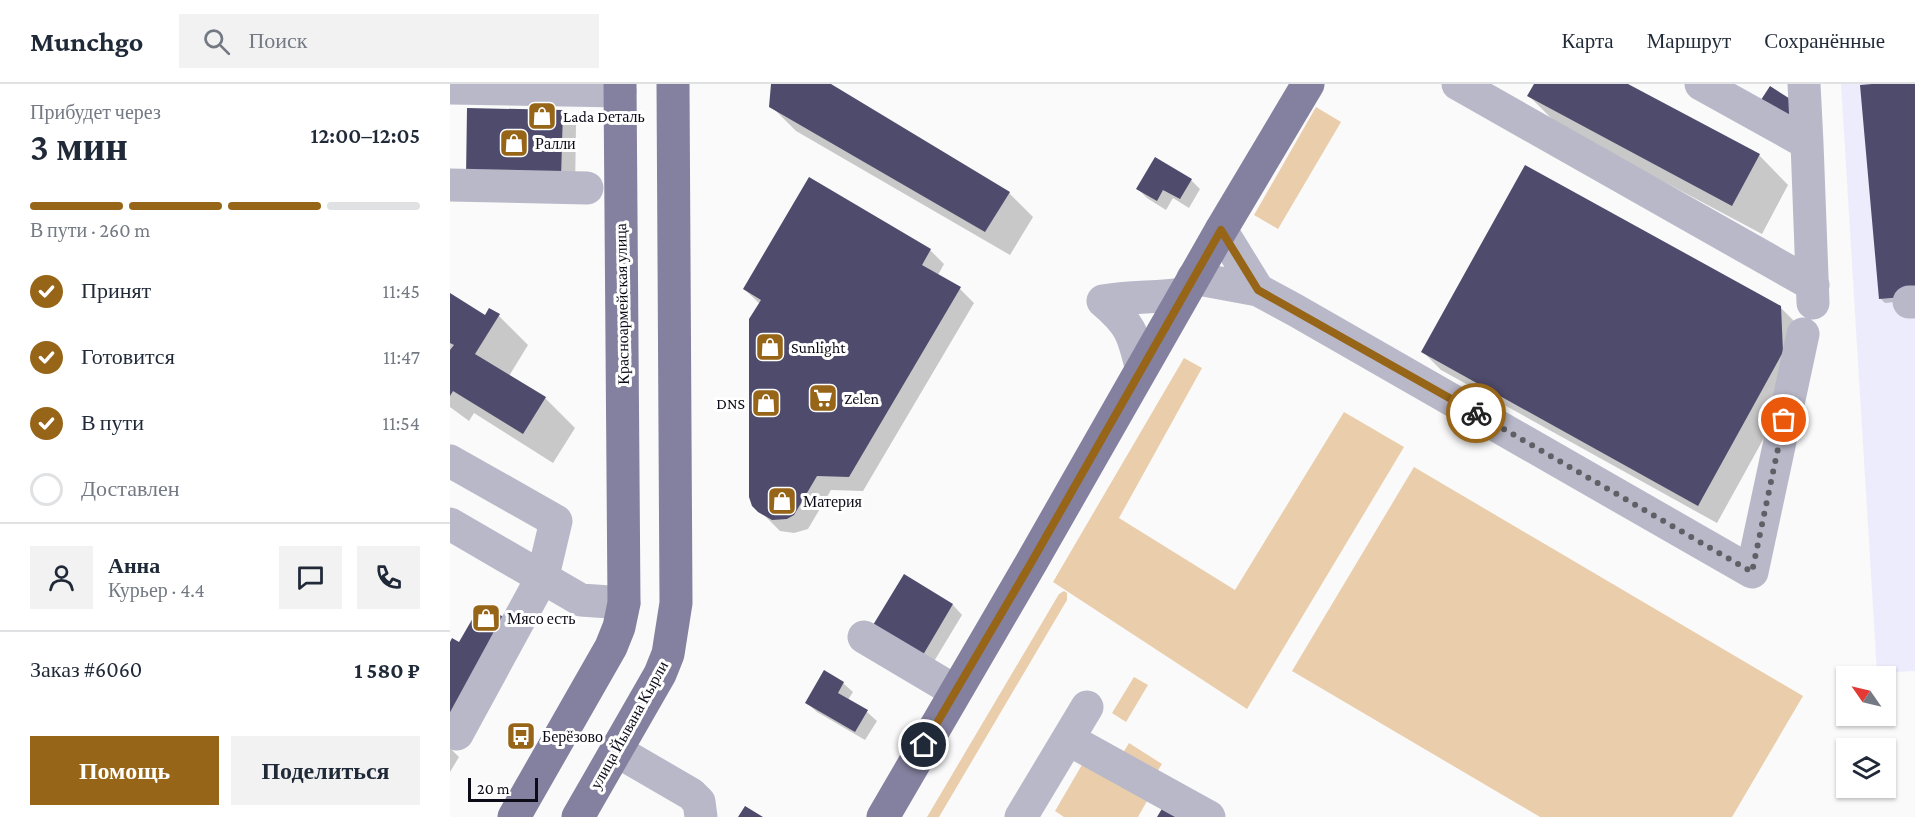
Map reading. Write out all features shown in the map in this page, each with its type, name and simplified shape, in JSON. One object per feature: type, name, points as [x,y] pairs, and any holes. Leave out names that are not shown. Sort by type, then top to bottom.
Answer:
[{"type":"main road","points":[[514,817],[619,627],[624,603],[624,524],[677,523],[673,84]]},
{"type":"main road","points":[[882,817],[1031,563],[1188,286],[1308,84]]},
{"type":"main road","name":"Красноармейская улица","points":[[620,87],[624,524]]},
{"type":"main road","name":"улица Йывана Кырли","points":[[578,817],[643,706],[668,654],[676,603],[677,523]]},
{"type":"lane","points":[[1458,84],[1810,309]]},
{"type":"lane","points":[[1701,84],[1807,143]]},
{"type":"lane","points":[[1141,368],[1137,346],[1128,326],[1103,301],[1124,297],[1143,298],[1188,286],[1258,290],[1752,572],[1810,309],[1804,84]]},
{"type":"lane","points":[[450,88],[620,87]]},
{"type":"lane","points":[[450,185],[587,188]]},
{"type":"lane","points":[[1221,230],[1258,290]]},
{"type":"lane","points":[[450,461],[556,521],[543,576],[457,734]]},
{"type":"lane","points":[[450,524],[581,600],[624,603]]},
{"type":"lane","points":[[864,637],[955,691]]},
{"type":"lane","points":[[1021,817],[1087,707]]},
{"type":"lane","points":[[1068,739],[1209,817]]},
{"type":"lane","points":[[617,751],[691,794],[699,802],[701,817]]},
{"type":"shaded area","points":[[1841,84],[1915,84],[1915,671],[1896,672],[1896,666],[1877,666]]},
{"type":"shaded area","points":[[1316,107],[1341,122],[1278,229],[1254,215]]},
{"type":"shaded area","points":[[1184,358],[1202,368],[1119,518],[1235,590],[1344,412],[1404,447],[1247,709],[1053,582]]},
{"type":"shaded area","points":[[1414,467],[1803,696],[1732,817],[1540,817],[1292,671]]},
{"type":"shaded area","points":[[1064,591],[1067,593],[1067,600],[939,817],[927,817],[1059,594]]},
{"type":"shaded area","points":[[1134,677],[1148,685],[1126,722],[1112,713]]},
{"type":"shaded area","points":[[1129,743],[1162,764],[1153,778],[1120,758]]},
{"type":"shaded area","points":[[1083,763],[1147,801],[1138,817],[1064,817],[1055,811]]},
{"type":"building","points":[[771,84],[831,84],[1010,192],[985,232],[769,107]]},
{"type":"building","points":[[1534,84],[1628,84],[1760,154],[1732,206],[1527,96]]},
{"type":"building","points":[[1915,84],[1915,296],[1879,299],[1860,85]]},
{"type":"building","points":[[1770,86],[1798,104],[1786,121],[1759,103]]},
{"type":"building","name":"Ралли","points":[[467,108],[563,110],[561,178],[466,177]]},
{"type":"building","points":[[1155,157],[1192,179],[1180,199],[1163,190],[1157,201],[1136,189]]},
{"type":"building","points":[[1525,165],[1781,306],[1783,352],[1698,506],[1421,352]]},
{"type":"building","name":"Zelen","points":[[809,177],[931,249],[922,265],[961,287],[849,477],[817,476],[794,515],[787,519],[772,520],[752,506],[749,497],[749,319],[761,300],[743,289]]},
{"type":"building","points":[[450,293],[485,315],[489,308],[500,314],[475,354],[546,397],[523,434],[453,391],[450,396],[450,350],[454,345],[450,343]]},
{"type":"building","points":[[904,574],[953,604],[920,660],[870,630]]},
{"type":"building","points":[[481,604],[507,619],[450,719],[450,642],[452,638],[459,642]]},
{"type":"building","points":[[824,670],[844,682],[838,693],[868,710],[855,732],[805,703]]},
{"type":"building","points":[[745,806],[763,817],[738,817]]},
{"type":"building","points":[[1163,807],[1180,817],[1157,817]]},
{"type":"way so far","points":[[1476,413],[1752,572],[1784,420]]},
{"type":"place","name":"Lada Dеталь","points":[[542,116]]},
{"type":"place","name":"Ралли","points":[[514,143]]},
{"type":"place","name":"Sunlight","points":[[770,347]]},
{"type":"place","name":"Zelen","points":[[823,398]]},
{"type":"place","name":"DNS","points":[[766,403]]},
{"type":"place","name":"Материя","points":[[782,501]]},
{"type":"place","name":"Мясо есть","points":[[486,618]]},
{"type":"place","name":"Берёзово","points":[[521,736]]},
{"type":"route","points":[[924,745],[1221,230],[1258,290],[1476,413]]}]
